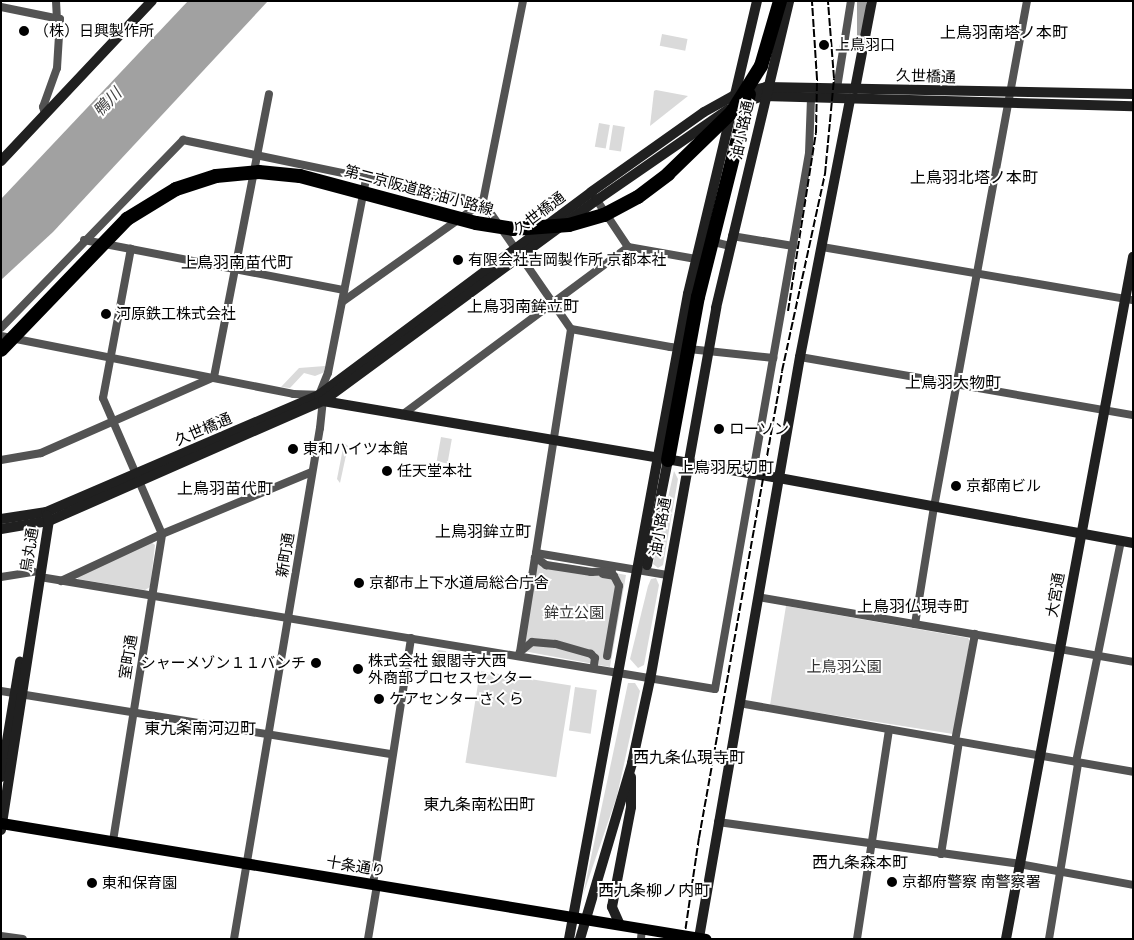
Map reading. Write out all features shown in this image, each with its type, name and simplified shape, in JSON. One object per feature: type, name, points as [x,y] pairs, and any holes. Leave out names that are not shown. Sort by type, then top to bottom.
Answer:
[{"type":"highway","points":[[664,460],[687,361],[698,297],[772,1]]},
{"type":"highway","name":"第二京阪道路;油小路線","points":[[1,343],[127,219],[158,198],[197,182],[238,173],[279,173],[321,180],[494,227],[550,228],[604,215],[638,197],[668,174],[732,112],[761,66],[780,1]]},
{"type":"highway","name":"第二京阪道路;油小路線","points":[[1,350],[86,260]]},
{"type":"main road","name":"十条通り","points":[[2,826],[113,841],[579,918],[620,925],[642,934],[702,938]]},
{"type":"street","points":[[45,114],[43,107],[57,68],[60,37],[56,1]]},
{"type":"street","points":[[1,161],[152,1]]},
{"type":"street","points":[[342,302],[483,202],[523,1]]},
{"type":"street","name":"油小路通","points":[[580,939],[579,918],[618,675],[642,571],[664,460],[679,346],[696,259],[757,1]]},
{"type":"street","name":"油小路通","points":[[569,939],[579,918],[632,763],[650,680],[707,349],[765,92],[789,1]]},
{"type":"street","points":[[836,88],[851,1]]},
{"type":"street","points":[[855,89],[872,1]]},
{"type":"street","points":[[915,624],[934,507],[1027,1]]},
{"type":"street","points":[[1,7],[58,18]]},
{"type":"street","name":"久世橋通","points":[[1,529],[46,518],[321,398],[594,196],[736,94],[836,88],[855,89],[888,95]]},
{"type":"street","name":"久世橋通","points":[[658,151],[733,107],[765,92],[811,98],[850,99],[888,95],[1076,99],[1133,94]]},
{"type":"street","points":[[214,377],[269,94]]},
{"type":"street","points":[[1,577],[37,574],[61,581],[411,638],[618,675],[715,689],[809,153],[811,98]]},
{"type":"street","points":[[702,938],[718,822],[800,357],[850,99]]},
{"type":"street","name":"久世橋通","points":[[1076,99],[1133,106]]},
{"type":"street","points":[[1,328],[84,240],[183,140],[483,202],[571,329],[552,440],[536,553],[667,575]]},
{"type":"street","name":"新町通","points":[[234,939],[290,618],[321,398],[328,373],[366,179]]},
{"type":"street","points":[[594,196],[628,247],[696,259]]},
{"type":"street","points":[[701,239],[793,246]]},
{"type":"street","points":[[84,240],[344,290]]},
{"type":"street","points":[[402,415],[628,247]]},
{"type":"street","points":[[822,247],[1129,300]]},
{"type":"street","points":[[131,249],[103,398],[162,534]]},
{"type":"street","name":"大宮通","points":[[1006,939],[1104,410],[1129,300],[1133,257]]},
{"type":"street","points":[[571,329],[773,358]]},
{"type":"street","points":[[1,336],[402,415],[779,478],[1133,543]]},
{"type":"street","points":[[800,357],[1133,415]]},
{"type":"street","points":[[1,460],[41,452],[214,377]]},
{"type":"street","points":[[61,581],[162,534],[312,472]]},
{"type":"street","name":"久世橋通","points":[[1,519],[46,518]]},
{"type":"street","name":"烏丸通","points":[[2,826],[18,695],[46,518]]},
{"type":"street","name":"室町通","points":[[113,841],[162,534]]},
{"type":"street","points":[[1049,939],[1096,656],[1121,541]]},
{"type":"street","points":[[591,572],[614,576],[619,586],[610,657],[595,662],[555,644],[532,642],[520,652],[535,557],[546,565],[591,572],[602,569],[628,572]]},
{"type":"street","points":[[758,597],[1133,662]]},
{"type":"street","points":[[941,854],[975,634]]},
{"type":"street","points":[[368,939],[392,754],[411,638]]},
{"type":"street","points":[[1,691],[392,754]]},
{"type":"street","name":"烏丸通","points":[[1,777],[18,695]]},
{"type":"street","points":[[739,703],[1133,772]]},
{"type":"street","points":[[857,939],[889,729]]},
{"type":"street","points":[[620,925],[612,907],[630,807],[632,763]]},
{"type":"street","points":[[718,822],[1019,864],[1133,885]]},
{"type":"street","points":[[1,936],[23,939]]},
{"type":"green space","points":[[662,34],[688,39],[685,51],[660,46]]},
{"type":"green space","points":[[654,91],[688,96],[650,126]]},
{"type":"green space","points":[[599,123],[610,125],[606,149],[595,147]]},
{"type":"green space","points":[[613,125],[625,127],[621,152],[609,150]]},
{"type":"green space","points":[[325,366],[325,372],[315,376],[304,373],[290,388],[281,387],[299,368]]},
{"type":"green space","points":[[441,437],[452,439],[447,464],[437,462]]},
{"type":"green space","points":[[344,443],[348,446],[340,483],[337,479]]},
{"type":"green space","points":[[674,471],[678,479],[663,565],[658,568],[653,564]]},
{"type":"green space","points":[[151,542],[155,545],[150,587],[145,590],[78,579],[76,575]]},
{"type":"green space","name":"鉾立公園","points":[[542,560],[626,575],[610,667],[523,651],[536,568]]},
{"type":"green space","points":[[656,578],[659,585],[644,665],[638,668],[630,659],[648,586],[651,579]]},
{"type":"green space","name":"上鳥羽公園","points":[[786,606],[968,638],[970,641],[953,734],[770,705]]},
{"type":"green space","points":[[446,651],[446,658],[452,667],[446,672],[432,652]]},
{"type":"green space","points":[[480,671],[571,685],[556,777],[465,763]]},
{"type":"green space","points":[[628,683],[635,683],[640,691],[617,796],[583,895]]},
{"type":"green space","points":[[575,687],[597,690],[591,734],[569,731]]},
{"type":"water","name":"鴨川","points":[[188,1],[268,1],[53,232],[1,280],[1,199]]},
{"type":"water","points":[[857,1],[866,1],[866,45],[857,45]]},
{"type":"railway","points":[[788,311],[816,133],[817,79],[812,1]]},
{"type":"railway","points":[[684,939],[699,838],[782,371],[825,174],[834,78],[828,1]]},
{"type":"place","name":"（株）日興製作所","points":[[24,31]]},
{"type":"place","name":"上鳥羽口","points":[[824,45]]},
{"type":"place","name":"有限会社吉岡製作所 京都本社","points":[[458,260]]},
{"type":"place","name":"河原鉄工株式会社","points":[[106,314]]},
{"type":"place","name":"ローソン","points":[[719,429]]},
{"type":"place","name":"東和ハイツ本館","points":[[293,449]]},
{"type":"place","name":"任天堂本社","points":[[387,471]]},
{"type":"place","name":"京都南ビル","points":[[956,486]]},
{"type":"place","name":"京都市上下水道局総合庁舎","points":[[359,583]]},
{"type":"place","name":"シャーメゾン１１バンチ","points":[[316,663]]},
{"type":"place","name":"株式会社 銀閣寺大西 外商部プロセスセンター","points":[[358,669]]},
{"type":"place","name":"ケアセンターさくら","points":[[379,699]]},
{"type":"place","name":"京都府警察 南警察署","points":[[892,882]]},
{"type":"place","name":"東和保育園","points":[[92,883]]},
{"type":"district","name":"上鳥羽南塔ノ本町","points":[[1004,32]]},
{"type":"district","name":"上鳥羽北塔ノ本町","points":[[974,177]]},
{"type":"district","name":"上鳥羽南苗代町","points":[[237,262]]},
{"type":"district","name":"上鳥羽南鉾立町","points":[[523,306]]},
{"type":"district","name":"上鳥羽大物町","points":[[953,382]]},
{"type":"district","name":"上鳥羽尻切町","points":[[726,467]]},
{"type":"district","name":"上鳥羽苗代町","points":[[225,488]]},
{"type":"district","name":"上鳥羽鉾立町","points":[[483,531]]},
{"type":"district","name":"上鳥羽仏現寺町","points":[[913,606]]},
{"type":"district","name":"東九条南河辺町","points":[[200,728]]},
{"type":"district","name":"西九条仏現寺町","points":[[689,757]]},
{"type":"district","name":"東九条南松田町","points":[[479,804]]},
{"type":"district","name":"西九条森本町","points":[[860,862]]},
{"type":"district","name":"西九条柳ノ内町","points":[[654,890]]}]
